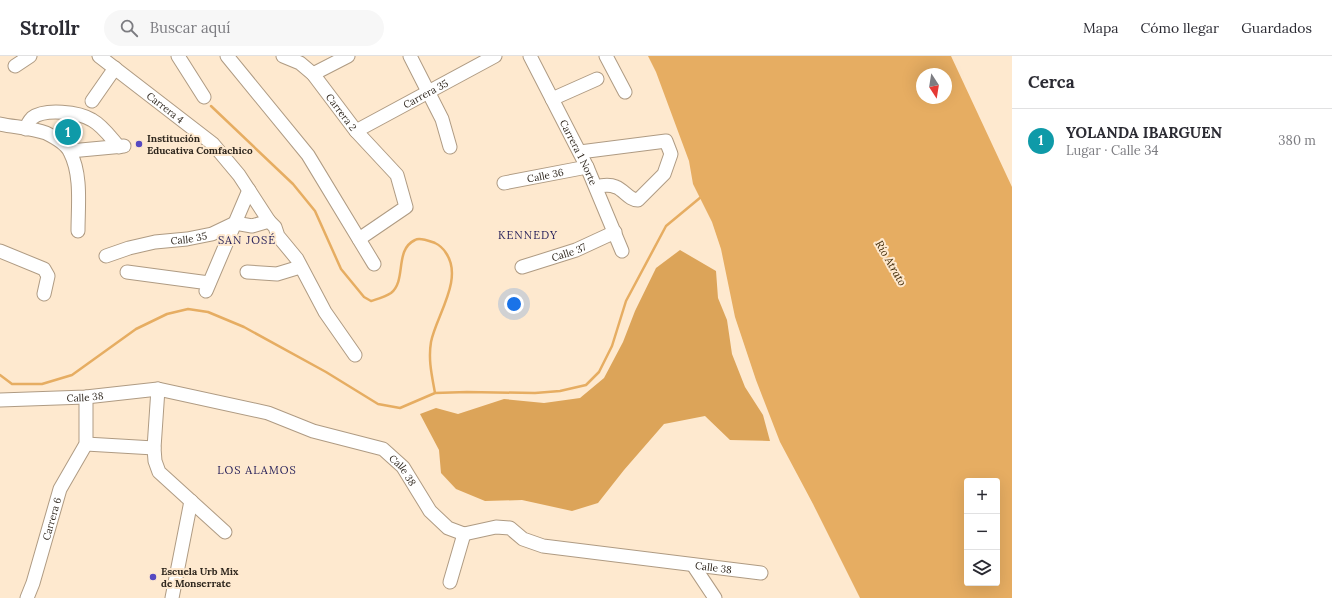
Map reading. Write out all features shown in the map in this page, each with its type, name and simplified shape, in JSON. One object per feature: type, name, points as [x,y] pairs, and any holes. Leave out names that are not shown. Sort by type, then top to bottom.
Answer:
[{"type":"street","points":[[15,66],[30,56]]},
{"type":"street","name":"Carrera 4","points":[[99,56],[213,144],[239,175],[269,221],[275,227],[278,236],[289,249],[300,267],[324,312],[355,354]]},
{"type":"street","points":[[178,56],[204,97]]},
{"type":"street","points":[[227,56],[308,154],[374,264]]},
{"type":"street","name":"Carrera 2","points":[[283,56],[300,63],[313,74],[356,131],[397,175],[406,207],[359,239]]},
{"type":"street","points":[[313,74],[348,56]]},
{"type":"street","points":[[410,56],[442,119],[450,147]]},
{"type":"street","name":"Carrera 35","points":[[356,131],[495,56]]},
{"type":"street","name":"Carrera 1 Norte","points":[[530,56],[580,152],[622,251]]},
{"type":"street","points":[[606,56],[624,92]]},
{"type":"street","points":[[92,100],[115,68]]},
{"type":"street","points":[[552,99],[597,79]]},
{"type":"street","points":[[26,129],[30,119],[45,112],[60,112],[77,115],[92,120],[123,147],[70,150]]},
{"type":"street","points":[[0,124],[44,133],[60,141],[70,150],[76,167],[78,183],[78,231]]},
{"type":"street","points":[[580,152],[666,141],[670,154],[664,174],[638,200],[634,200],[617,187],[606,185],[596,187]]},
{"type":"street","name":"Calle 36","points":[[504,183],[587,167]]},
{"type":"street","points":[[127,272],[207,287],[249,190]]},
{"type":"street","name":"Calle 35","points":[[106,256],[142,245],[212,234],[235,224],[252,226],[269,221]]},
{"type":"street","name":"Calle 37","points":[[522,267],[576,250],[615,232]]},
{"type":"street","points":[[0,250],[44,269],[48,276],[44,294]]},
{"type":"street","points":[[247,272],[277,274],[300,267]]},
{"type":"street","points":[[158,389],[154,448],[155,461],[159,472],[225,532]]},
{"type":"street","name":"Calle 38","points":[[0,400],[86,397],[158,389],[268,413],[313,431],[383,449],[403,467],[430,511],[448,528],[464,534],[496,527],[510,528],[523,539],[543,546],[693,566],[761,573]]},
{"type":"street","points":[[86,397],[86,444],[154,448]]},
{"type":"street","name":"Carrera 6","points":[[27,598],[33,583],[60,489],[86,444]]},
{"type":"street","points":[[172,598],[191,501]]},
{"type":"street","points":[[450,582],[464,534]]},
{"type":"street","points":[[693,566],[715,598]]},
{"type":"shaded area","points":[[680,250],[716,271],[718,298],[727,320],[732,354],[745,387],[763,415],[770,441],[730,440],[705,416],[664,424],[624,470],[598,503],[572,511],[522,500],[485,501],[456,489],[441,473],[439,450],[420,414],[436,408],[458,414],[504,399],[544,403],[580,398],[604,378],[623,342],[635,311],[656,268]]},
{"type":"water","name":"Río Atrato","points":[[648,56],[951,56],[1012,187],[1012,598],[860,598],[780,442],[756,380],[735,317],[721,249],[712,222],[693,184],[689,161],[656,72]]},
{"type":"waterway","points":[[211,106],[293,184],[315,211],[341,269],[364,297],[371,301],[391,293],[399,281],[402,258],[405,251],[415,240],[422,239],[430,241],[442,247],[451,263],[452,274],[447,298],[431,342],[430,362],[435,393]]},
{"type":"waterway","points":[[0,375],[12,384],[42,384],[72,375],[136,329],[167,314],[188,309],[208,312],[244,327],[326,372],[378,404],[400,408],[435,393],[535,393],[560,391],[586,385],[599,372],[612,346],[626,301],[666,226],[701,197]]},
{"type":"place","name":"YOLANDA IBARGUEN","points":[[68,132]]},
{"type":"place","name":"Institución Educativa Comfachico","points":[[139,144]]},
{"type":"place","name":"Escuela Urb Mix de Monserrate","points":[[153,577]]},
{"type":"district","name":"KENNEDY","points":[[528,235]]},
{"type":"district","name":"SAN JOSÉ","points":[[247,240]]},
{"type":"district","name":"LOS ALAMOS","points":[[257,470]]}]
